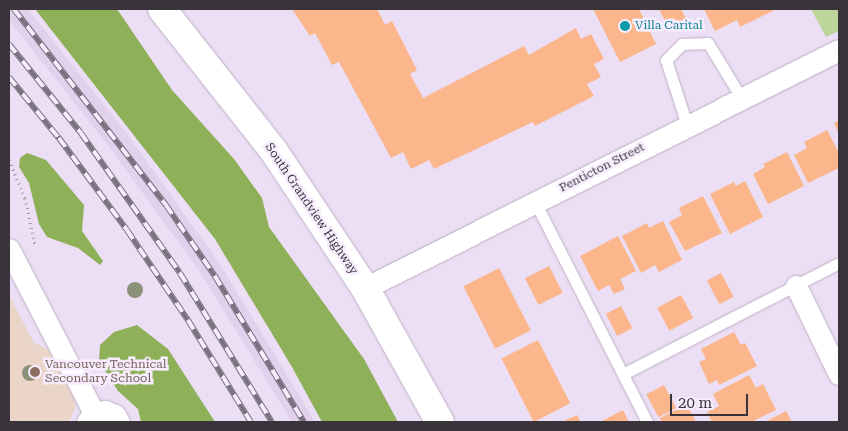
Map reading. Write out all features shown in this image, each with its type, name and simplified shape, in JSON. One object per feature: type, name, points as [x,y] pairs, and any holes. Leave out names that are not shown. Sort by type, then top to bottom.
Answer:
[{"type":"main road","name":"South Grandview Highway","points":[[162,9],[273,150],[365,288],[440,422]]},
{"type":"street","name":"Penticton Street","points":[[365,288],[839,50]]},
{"type":"street","points":[[9,249],[91,418],[110,412],[119,422]]},
{"type":"street","points":[[796,286],[839,374]]},
{"type":"lane","points":[[687,126],[666,60],[682,44],[708,43],[742,99]]},
{"type":"lane","points":[[535,202],[647,422]]},
{"type":"lane","points":[[623,374],[839,263]]},
{"type":"path","points":[[9,160],[25,198],[36,251]]},
{"type":"shaded area","points":[[9,9],[28,9],[128,135],[220,264],[315,422],[292,422],[202,275],[110,148],[9,20]]},
{"type":"shaded area","name":"Vancouver Technical Secondary School","points":[[9,295],[34,343],[48,349],[73,396],[76,406],[69,422],[9,422]]},
{"type":"green space","points":[[35,9],[117,9],[172,90],[234,159],[262,198],[269,227],[364,359],[398,422],[322,422],[292,367],[215,239]]},
{"type":"green space","points":[[811,9],[839,9],[839,31],[826,37]]},
{"type":"green space","points":[[27,153],[46,160],[84,205],[82,231],[103,261],[100,265],[78,248],[47,237],[39,224],[29,183],[19,167],[20,158]]},
{"type":"green space","points":[[137,325],[168,349],[215,422],[141,422],[138,409],[118,391],[99,361],[100,345],[114,332]]},
{"type":"building","points":[[292,9],[377,9],[385,25],[392,21],[417,70],[410,74],[423,98],[524,46],[529,55],[576,28],[581,39],[591,34],[604,59],[594,64],[601,77],[587,84],[594,96],[535,126],[533,122],[434,169],[429,160],[411,169],[403,152],[391,158],[339,62],[332,65],[315,33],[310,36]]},
{"type":"building","name":"Villa Carital","points":[[593,9],[639,9],[656,44],[620,62]]},
{"type":"building","name":"Villa Carital","points":[[659,9],[681,9],[687,20],[669,29]]},
{"type":"building","name":"Villa Carital","points":[[704,9],[772,9],[773,11],[740,27],[737,20],[715,31]]},
{"type":"building","points":[[839,120],[839,134],[834,123]]},
{"type":"building","points":[[827,130],[839,153],[839,168],[808,183],[794,155],[807,148],[804,142]]},
{"type":"building","points":[[787,152],[804,186],[768,204],[753,174],[765,167],[763,164]]},
{"type":"building","points":[[745,181],[763,217],[730,234],[710,194],[734,182],[736,186]]},
{"type":"building","points":[[703,196],[722,233],[685,251],[669,222],[682,215],[679,208]]},
{"type":"building","points":[[663,221],[682,260],[659,272],[655,265],[641,273],[622,236],[647,223],[649,228]]},
{"type":"building","points":[[618,236],[636,271],[620,279],[625,289],[614,294],[609,285],[598,291],[580,256]]},
{"type":"building","points":[[549,266],[563,293],[539,305],[525,278]]},
{"type":"building","points":[[499,268],[531,330],[495,349],[463,286]]},
{"type":"building","points":[[721,273],[734,297],[720,304],[707,281]]},
{"type":"building","points":[[681,295],[693,318],[669,331],[657,308]]},
{"type":"building","points":[[621,306],[632,328],[617,336],[606,314]]},
{"type":"building","points":[[734,332],[741,345],[745,343],[757,366],[719,385],[717,380],[709,384],[699,362],[706,359],[701,349]]},
{"type":"building","points":[[538,340],[570,403],[534,422],[501,359]]},
{"type":"building","points":[[749,375],[756,388],[763,384],[776,410],[751,422],[712,422],[707,412],[719,406],[713,394]]},
{"type":"building","points":[[664,385],[676,408],[659,417],[646,394]]},
{"type":"building","points":[[687,404],[696,422],[662,422],[660,418]]},
{"type":"building","points":[[623,410],[629,422],[600,422]]},
{"type":"building","points":[[786,411],[792,422],[765,422]]},
{"type":"building","points":[[577,415],[581,422],[562,422]]},
{"type":"railway","points":[[14,9],[166,205],[215,276],[304,422]]},
{"type":"railway","points":[[9,44],[81,133],[180,273],[272,422]]},
{"type":"railway","points":[[9,77],[59,138],[127,230],[188,320],[251,422]]},
{"type":"place","name":"Villa Carital","points":[[625,26]]},
{"type":"place","name":"Vancouver Technical Secondary School","points":[[35,372]]}]
